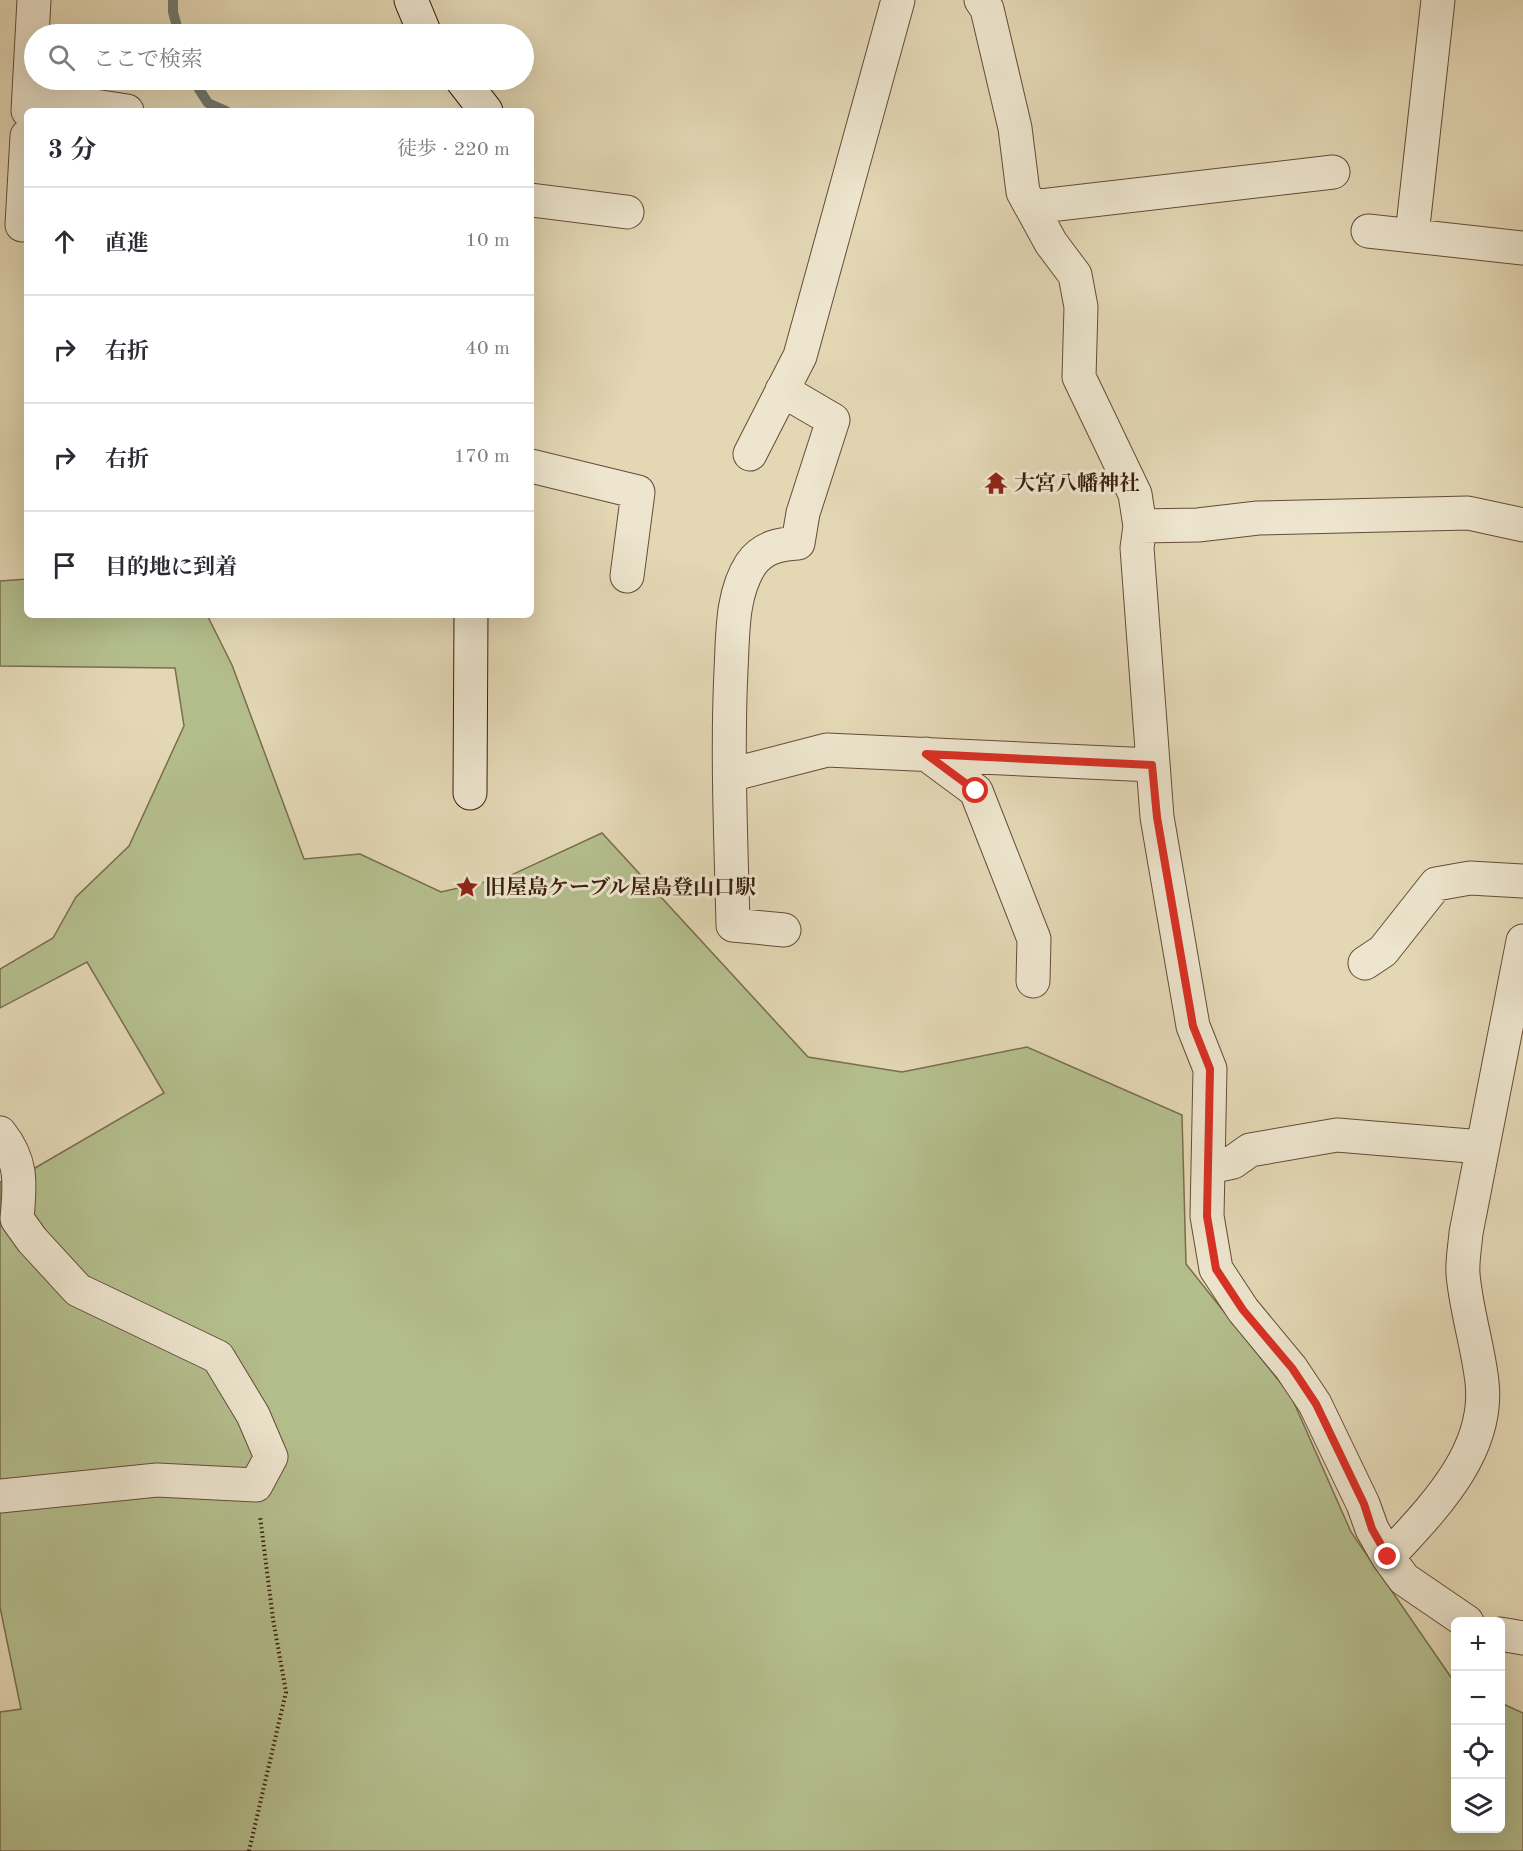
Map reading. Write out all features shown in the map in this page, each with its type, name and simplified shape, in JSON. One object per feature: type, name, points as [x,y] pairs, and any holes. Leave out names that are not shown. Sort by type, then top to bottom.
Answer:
[{"type":"street","points":[[33,24],[34,0]]},
{"type":"street","points":[[411,0],[421,24]]},
{"type":"street","points":[[750,454],[800,356],[898,0]]},
{"type":"street","points":[[981,0],[987,9],[1015,128],[1023,192],[1051,243],[1075,275],[1081,307],[1079,377],[1136,494],[1140,526],[1137,548],[1157,817],[1193,1026],[1210,1069],[1207,1216],[1216,1269],[1243,1310],[1292,1368],[1316,1404],[1364,1504],[1372,1529],[1388,1557],[1404,1579],[1460,1617]]},
{"type":"street","points":[[1414,217],[1438,0]]},
{"type":"street","points":[[470,90],[484,108]]},
{"type":"street","points":[[29,104],[85,108]]},
{"type":"street","points":[[16,224],[24,160]]},
{"type":"street","points":[[1032,207],[1333,172]]},
{"type":"street","points":[[534,200],[627,212]]},
{"type":"street","points":[[1368,231],[1523,248]]},
{"type":"street","points":[[782,390],[833,420],[803,513],[798,543],[774,545],[752,563],[740,587],[734,616],[728,727],[733,925],[784,930]]},
{"type":"street","points":[[534,467],[638,492],[627,576]]},
{"type":"street","points":[[1140,526],[1198,525],[1270,518],[1468,513],[1523,525]]},
{"type":"street","points":[[470,794],[471,618]]},
{"type":"street","points":[[730,775],[827,750],[1152,765]]},
{"type":"street","points":[[926,754],[976,791],[1035,939],[1033,981]]},
{"type":"street","points":[[1365,963],[1383,951],[1436,884],[1470,878],[1523,881]]},
{"type":"street","points":[[1388,1557],[1439,1500],[1469,1453],[1478,1428],[1482,1384],[1463,1273],[1466,1233],[1523,941]]},
{"type":"street","points":[[0,1133],[11,1147],[21,1180],[17,1219],[32,1240],[78,1290],[218,1357],[253,1415],[271,1457],[256,1485],[157,1480],[0,1496]]},
{"type":"street","points":[[1209,1167],[1233,1162],[1250,1150],[1337,1135],[1482,1147]]},
{"type":"street","points":[[1505,1635],[1523,1638]]},
{"type":"path","points":[[249,1851],[285,1692],[256,1485]]},
{"type":"green space","points":[[24,579],[24,618],[208,618],[232,665],[304,859],[360,854],[441,892],[507,877],[602,833],[808,1057],[902,1072],[1027,1047],[1182,1115],[1186,1264],[1291,1396],[1351,1532],[1451,1677],[1451,1833],[1505,1833],[1505,1705],[1523,1713],[1523,1851],[0,1851],[0,1712],[21,1709],[0,1607],[0,1182],[35,1168],[164,1093],[87,962],[0,1008],[0,969],[53,938],[76,897],[129,846],[184,726],[175,668],[0,666],[0,581]]},
{"type":"waterway","points":[[173,0],[176,24]]},
{"type":"waterway","points":[[200,90],[208,103],[219,108]]},
{"type":"place","name":"大宮八幡神社","points":[[996,483]]},
{"type":"place","name":"旧屋島ケーブル屋島登山口駅","points":[[467,887]]},
{"type":"route","points":[[976,791],[926,754],[1080,764],[1152,765],[1157,817],[1193,1026],[1210,1069],[1207,1216],[1216,1269],[1243,1310],[1292,1368],[1316,1404],[1364,1504],[1372,1529],[1388,1557]]}]
